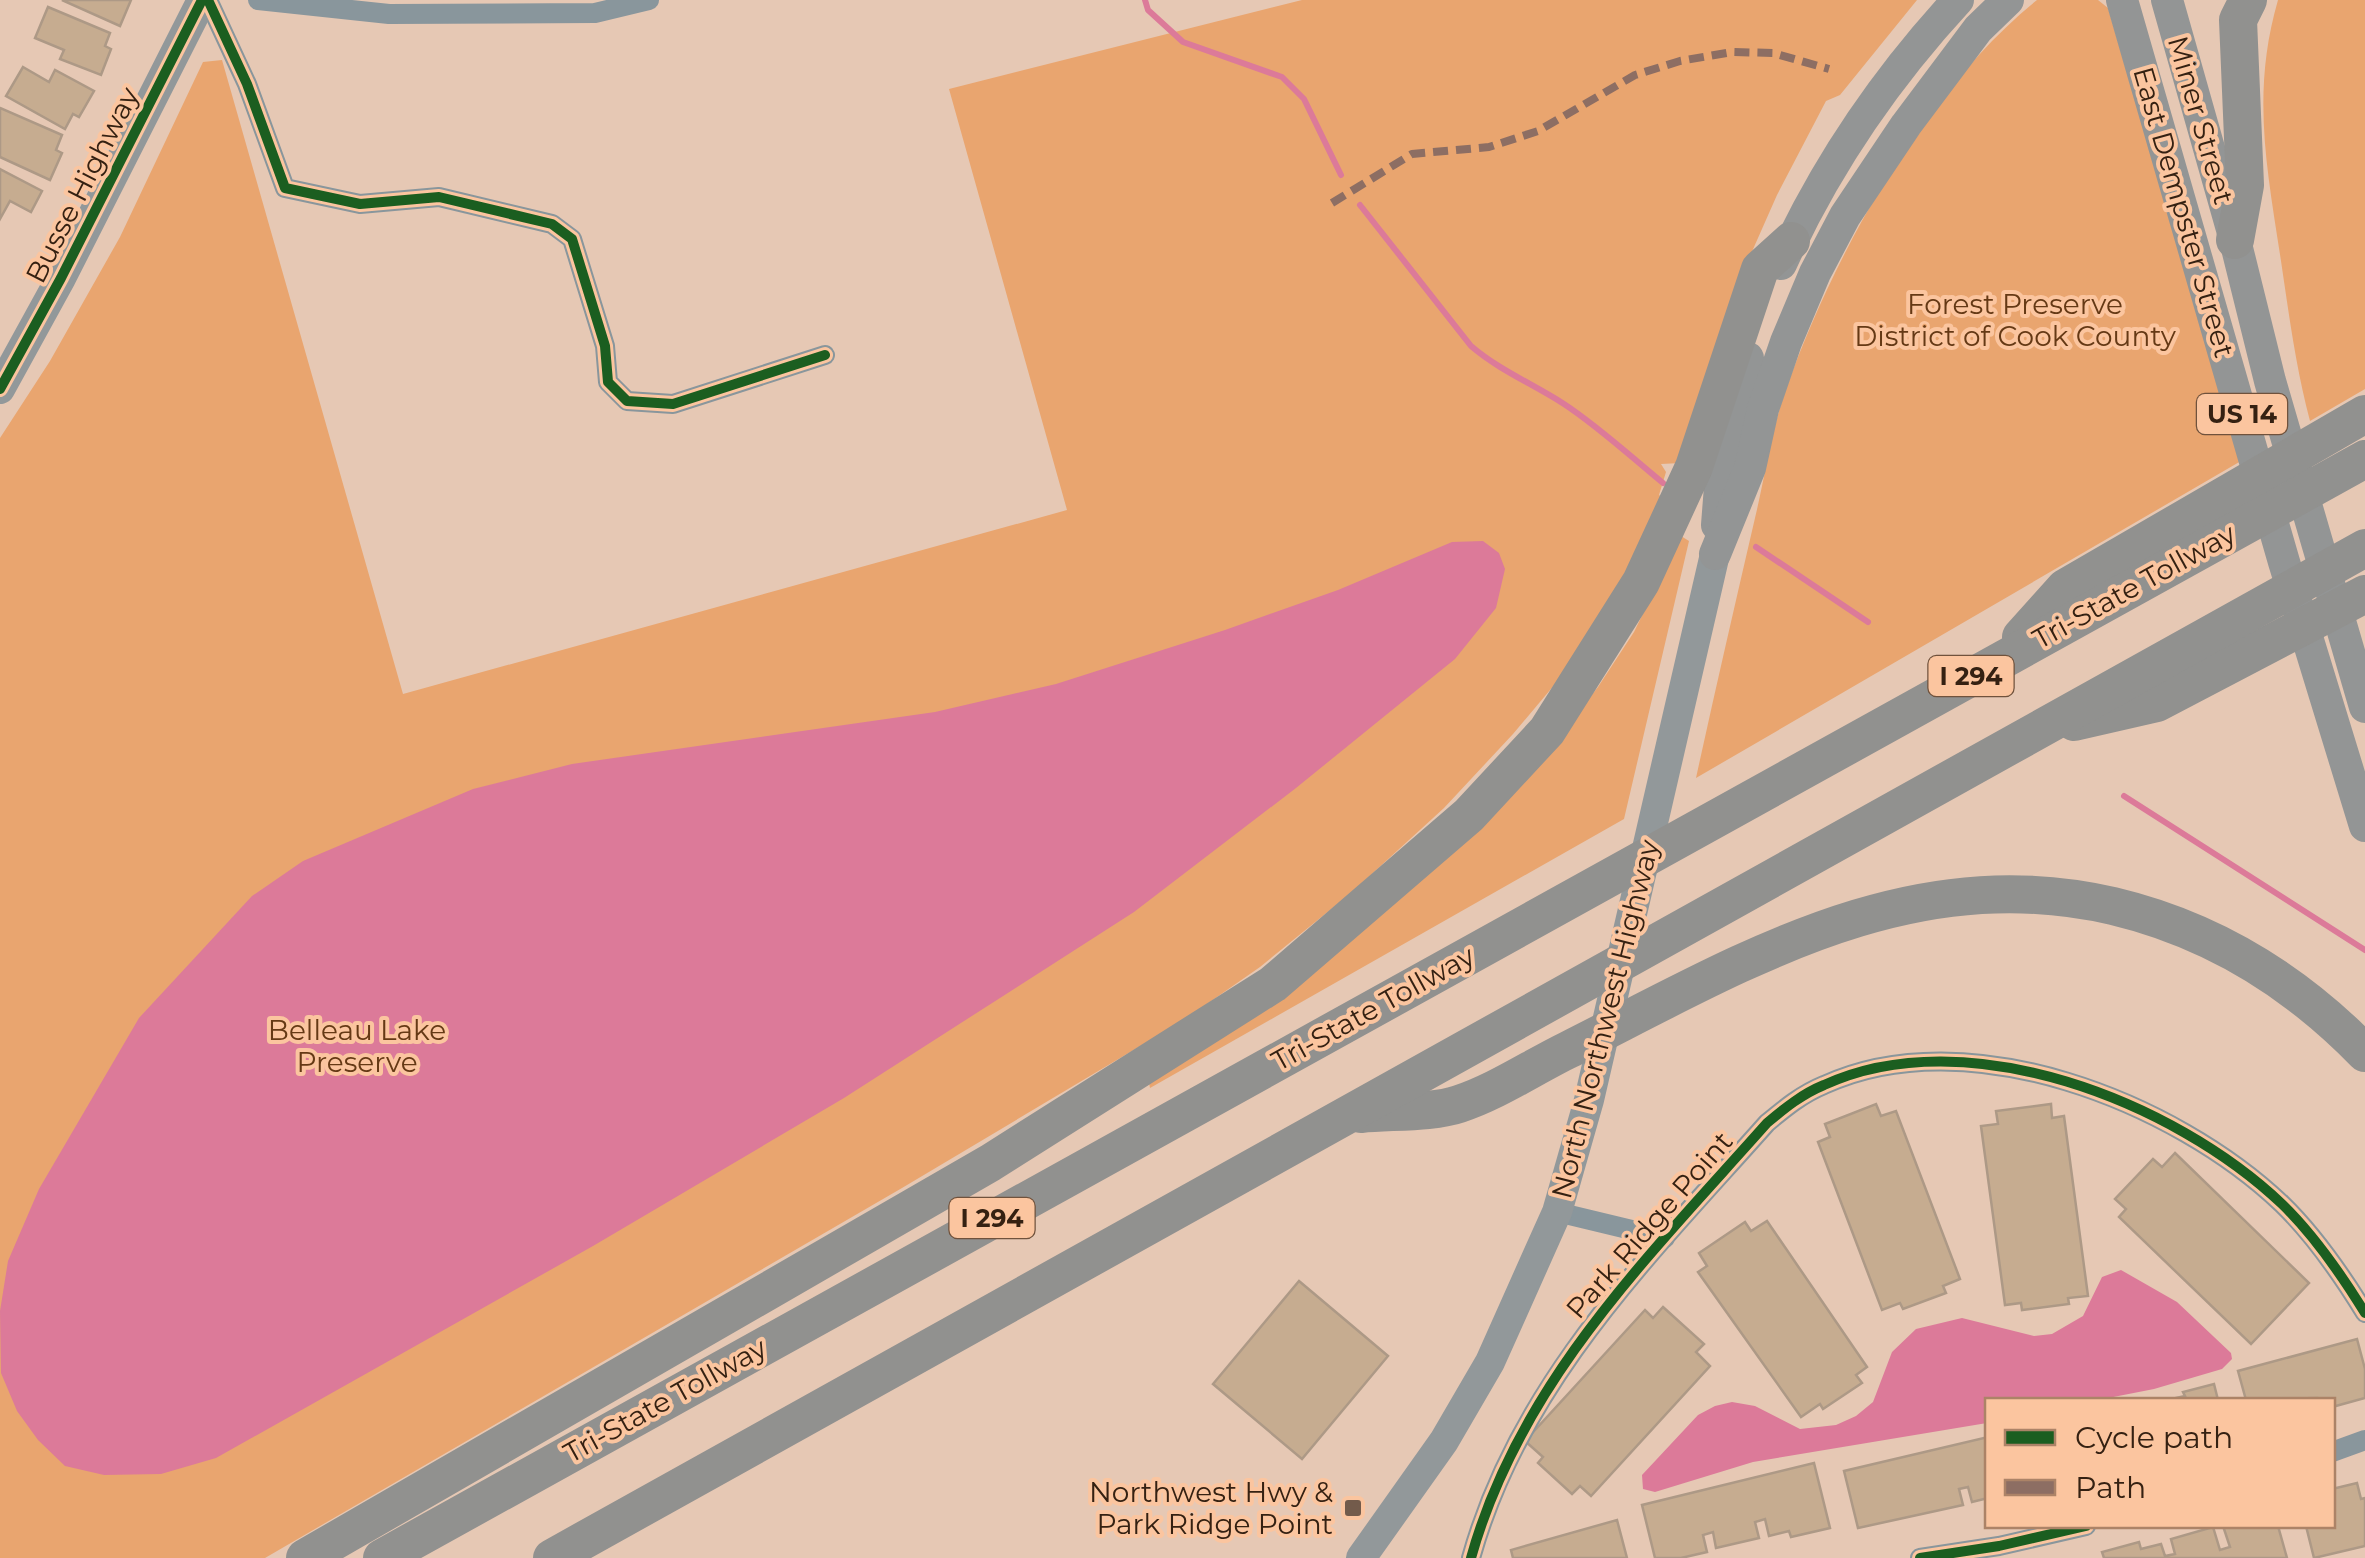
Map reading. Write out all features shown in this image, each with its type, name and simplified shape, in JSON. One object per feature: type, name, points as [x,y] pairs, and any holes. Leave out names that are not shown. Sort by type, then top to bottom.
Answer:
[{"type":"highway","points":[[2235,240],[2244,185],[2242,7]]},
{"type":"highway","points":[[305,1558],[990,1163],[1272,984],[1468,815],[1546,731],[1641,582],[1694,467],[1760,269],[1791,241]]},
{"type":"highway","points":[[2252,500],[2321,440],[2365,414]]},
{"type":"highway","name":"Tri-State Tollway","points":[[382,1558],[2002,659],[2252,500],[2331,478],[2365,459]]},
{"type":"highway","name":"I 294","points":[[552,1558],[2359,552]]},
{"type":"highway","points":[[2033,731],[2157,704],[2364,595]]},
{"type":"highway","points":[[1348,1115],[1458,1105],[1809,933],[1870,912],[1932,898],[1994,893],[2092,902],[2155,916],[2229,949],[2292,988],[2365,1052]]},
{"type":"main road","name":"Busse Highway","points":[[0,389],[205,0]]},
{"type":"main road","points":[[1879,92],[1941,0]]},
{"type":"main road","name":"North Northwest Highway","points":[[1370,1556],[1502,1341],[1557,1212],[1589,1100],[1715,554],[1723,448],[1753,341],[1791,241],[1832,162],[1879,92],[1958,0]]},
{"type":"main road","name":"North Northwest Highway","points":[[1715,554],[1750,468],[1763,409],[1786,342],[1845,216],[1978,29],[2008,0]]},
{"type":"main road","points":[[1978,29],[2020,0]]},
{"type":"main road","name":"East Dempster Street","points":[[2122,0],[2305,634],[2365,826]]},
{"type":"main road","name":"Miner Street","points":[[2167,0],[2235,240]]},
{"type":"main road","name":"East Dempster Street","points":[[2235,240],[2270,381],[2365,707]]},
{"type":"street","points":[[205,0],[247,84],[286,188],[360,204],[439,197],[552,224],[572,239],[604,346],[608,382],[627,401],[674,404],[824,355]]},
{"type":"street","points":[[258,0],[389,14],[594,13],[648,0]]},
{"type":"street","name":"Park Ridge Point","points":[[1470,1558],[1509,1456],[1552,1378],[1665,1238],[1767,1123],[1828,1083],[1890,1066],[1976,1064],[2058,1080],[2135,1105],[2208,1146],[2283,1205],[2318,1243],[2365,1314]]},
{"type":"street","points":[[1557,1212],[1665,1238]]},
{"type":"street","points":[[2335,1451],[2365,1440]]},
{"type":"street","points":[[1920,1558],[2077,1528]]},
{"type":"green space","name":"Belleau Lake Preserve","points":[[1302,0],[1917,0],[1840,95],[1826,101],[1777,195],[1739,281],[1681,463],[1661,464],[1666,472],[1659,495],[1669,502],[1571,665],[1444,808],[1351,893],[1260,967],[1184,1020],[265,1558],[0,1558],[0,438],[50,361],[120,237],[203,62],[222,60],[403,694],[1067,510],[949,89]]},
{"type":"green space","name":"Forest Preserve District of Cook County","points":[[2037,0],[2098,0],[2108,8],[2241,461],[1696,778],[1776,423],[1805,340],[1856,232],[1920,129],[1995,38]]},
{"type":"green space","points":[[2278,0],[2365,0],[2365,389],[2310,421],[2290,321],[2264,130],[2265,67]]},
{"type":"green space","points":[[1681,536],[1689,541],[1624,819],[1150,1088],[1149,1083],[1538,762],[1598,687],[1634,632]]},
{"type":"shaded area","points":[[1483,541],[1499,553],[1505,569],[1496,608],[1455,659],[1134,912],[844,1098],[593,1246],[216,1458],[161,1474],[104,1475],[65,1466],[38,1440],[17,1411],[1,1373],[0,1311],[8,1261],[39,1189],[139,1018],[252,896],[303,861],[473,789],[572,764],[935,712],[1056,684],[1338,590],[1452,542]]},
{"type":"shaded area","points":[[2121,1270],[2177,1302],[2231,1353],[2232,1359],[2222,1369],[2108,1398],[1985,1398],[1985,1423],[1753,1462],[1655,1492],[1643,1489],[1642,1475],[1698,1415],[1715,1406],[1732,1402],[1755,1406],[1800,1429],[1836,1425],[1873,1402],[1892,1352],[1916,1329],[1962,1318],[2034,1336],[2052,1334],[2083,1316],[2102,1277]]},
{"type":"building","points":[[62,0],[131,0],[120,26]]},
{"type":"building","points":[[48,7],[110,33],[105,46],[111,49],[101,75],[60,59],[64,50],[35,38]]},
{"type":"building","points":[[23,67],[49,82],[55,70],[94,91],[79,117],[73,114],[65,129],[6,96]]},
{"type":"building","points":[[0,108],[62,135],[56,150],[62,153],[50,180],[0,157]]},
{"type":"building","points":[[0,169],[42,191],[31,212],[10,201],[0,219]]},
{"type":"building","points":[[1876,1104],[1881,1116],[1896,1111],[1960,1279],[1943,1286],[1946,1293],[1903,1309],[1900,1303],[1882,1310],[1818,1142],[1830,1137],[1825,1124]]},
{"type":"building","points":[[2051,1104],[2052,1118],[2064,1116],[2088,1296],[2068,1298],[2069,1304],[2022,1310],[2021,1303],[2005,1305],[1981,1126],[1998,1124],[1996,1111]]},
{"type":"building","points":[[2175,1153],[2309,1283],[2251,1344],[2119,1217],[2126,1209],[2115,1199],[2153,1159],[2162,1167]]},
{"type":"building","points":[[1767,1221],[1867,1367],[1856,1375],[1862,1383],[1823,1409],[1820,1404],[1801,1417],[1698,1272],[1707,1266],[1699,1253],[1745,1222],[1751,1231]]},
{"type":"building","points":[[1299,1281],[1388,1356],[1302,1459],[1213,1384]]},
{"type":"building","points":[[1663,1307],[1704,1344],[1696,1352],[1710,1366],[1591,1496],[1580,1486],[1572,1494],[1538,1463],[1543,1457],[1525,1441],[1645,1310],[1653,1318]]},
{"type":"building","points":[[2357,1339],[2365,1369],[2365,1398],[2335,1406],[2335,1398],[2245,1398],[2238,1371]]},
{"type":"building","points":[[2214,1384],[2218,1398],[2176,1398],[2185,1396],[2183,1392]]},
{"type":"building","points":[[1985,1438],[1985,1499],[1972,1502],[1968,1487],[1959,1489],[1963,1505],[1858,1528],[1844,1471]]},
{"type":"building","points":[[1814,1463],[1830,1528],[1791,1537],[1789,1531],[1769,1536],[1765,1519],[1755,1522],[1759,1538],[1716,1548],[1713,1532],[1703,1535],[1707,1552],[1655,1558],[1642,1505]]},
{"type":"building","points":[[2357,1483],[2361,1499],[2365,1498],[2365,1546],[2314,1558],[2306,1528],[2335,1528],[2335,1488]]},
{"type":"building","points":[[1617,1520],[1627,1558],[1513,1558],[1511,1550]]},
{"type":"building","points":[[2210,1528],[2213,1528],[2220,1550],[2230,1547],[2224,1528],[2279,1528],[2287,1558],[2104,1558],[2102,1552],[2139,1542],[2141,1549],[2161,1544],[2165,1556],[2175,1554],[2171,1539]]},
{"type":"waterway","points":[[1145,0],[1148,10],[1183,42],[1282,77],[1304,99],[1341,175]]},
{"type":"waterway","points":[[1360,205],[1471,346],[1577,413],[1663,483]]},
{"type":"waterway","points":[[1756,547],[1868,622]]},
{"type":"waterway","points":[[2124,796],[2365,950]]},
{"type":"marked path","points":[[1332,203],[1412,154],[1489,147],[1538,131],[1635,75],[1680,61],[1732,52],[1773,53],[1829,69]]},
{"type":"cycle path","points":[[0,389],[202,0]]},
{"type":"cycle path","points":[[208,0],[247,84],[285,188],[360,204],[439,197],[552,224],[572,239],[605,346],[608,382],[627,401],[673,404],[825,355]]},
{"type":"cycle path","points":[[1471,1558],[1493,1494],[1521,1434],[1555,1378],[1634,1273],[1767,1123],[1824,1085],[1880,1067],[1941,1061],[2004,1067],[2066,1082],[2128,1104],[2185,1133],[2237,1167],[2282,1204],[2327,1256],[2365,1313]]},
{"type":"cycle path","points":[[1920,1558],[1999,1546],[2077,1528]]},
{"type":"place","name":"Northwest Hwy & Park Ridge Point","points":[[1353,1508]]}]
